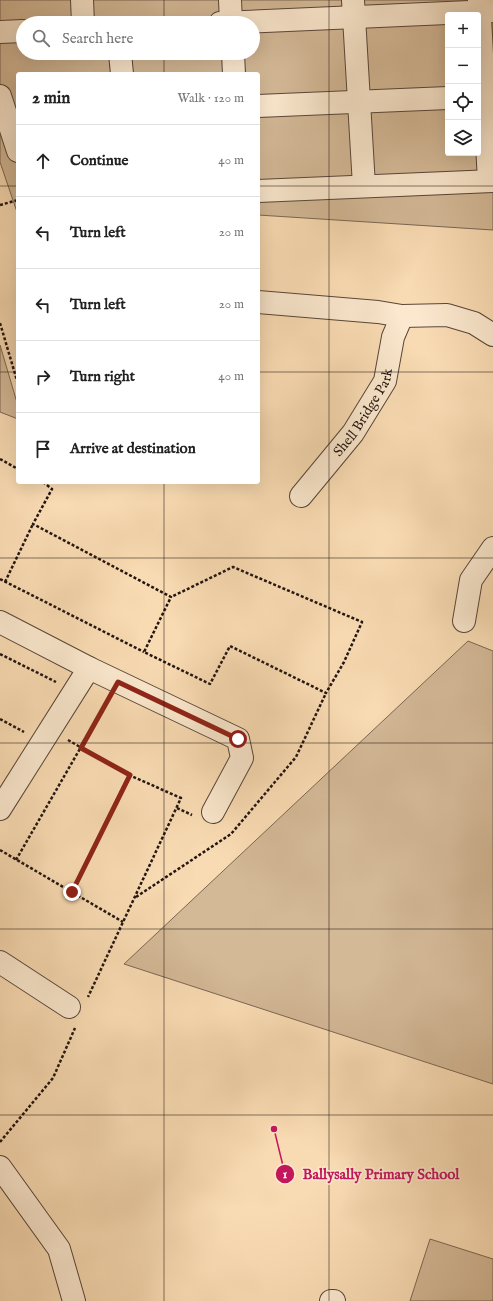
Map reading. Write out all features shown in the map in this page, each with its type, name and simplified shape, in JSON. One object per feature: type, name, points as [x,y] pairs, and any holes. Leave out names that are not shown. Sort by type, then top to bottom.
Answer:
[{"type":"street","points":[[82,0],[83,16]]},
{"type":"street","points":[[230,0],[231,16]]},
{"type":"street","points":[[260,20],[354,9],[484,8],[485,96],[491,181],[260,191]]},
{"type":"street","points":[[354,9],[364,186]]},
{"type":"street","points":[[0,32],[16,31]]},
{"type":"street","points":[[121,60],[122,72]]},
{"type":"street","points":[[233,60],[234,72]]},
{"type":"street","points":[[0,96],[12,116],[16,139]]},
{"type":"street","points":[[260,106],[445,98]]},
{"type":"street","points":[[260,302],[378,312],[402,316],[447,315],[474,323],[493,334]]},
{"type":"street","name":"Shell Bridge Park","points":[[302,496],[353,433],[385,381],[393,337],[402,316]]},
{"type":"street","points":[[464,621],[471,580],[493,548]]},
{"type":"street","points":[[0,622],[89,668],[238,739],[242,758],[212,812]]},
{"type":"street","points":[[0,809],[89,668]]},
{"type":"street","points":[[0,962],[78,1004]]},
{"type":"street","points":[[0,1167],[58,1249],[74,1301]]},
{"type":"path","points":[[0,205],[16,201]]},
{"type":"path","points":[[0,323],[16,377]]},
{"type":"path","points":[[0,459],[16,468]]},
{"type":"path","points":[[5,582],[52,489],[46,484]]},
{"type":"path","points":[[33,524],[171,597]]},
{"type":"path","points":[[135,897],[231,834],[296,757],[326,693],[344,662],[362,622],[233,567],[171,597],[144,652]]},
{"type":"path","points":[[0,579],[210,684],[230,646],[326,693]]},
{"type":"path","points":[[0,654],[74,692]]},
{"type":"path","points":[[16,860],[118,682]]},
{"type":"path","points":[[0,719],[81,748],[130,775],[181,798],[123,922],[78,1004]]},
{"type":"path","points":[[72,892],[130,775]]},
{"type":"path","points":[[0,850],[123,922]]},
{"type":"path","points":[[0,1142],[53,1078],[75,1028]]},
{"type":"shaded area","points":[[0,0],[493,0],[493,230],[260,215],[260,72],[16,72],[16,209],[0,162]]},
{"type":"shaded area","points":[[0,345],[16,399],[16,418],[0,412]]},
{"type":"shaded area","points":[[468,641],[493,651],[493,1084],[124,964]]},
{"type":"shaded area","points":[[430,1239],[493,1259],[493,1301],[410,1301]]},
{"type":"place","name":"Ballysally Primary School","points":[[274,1129]]},
{"type":"route","points":[[72,892],[130,775],[81,748],[118,682],[238,739]]}]
